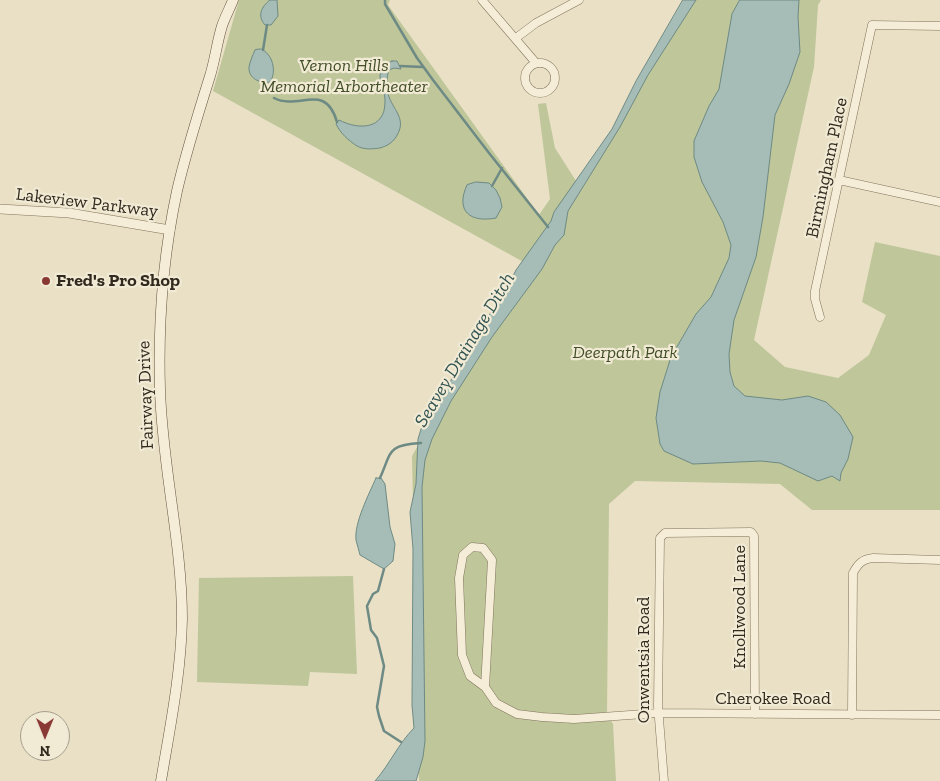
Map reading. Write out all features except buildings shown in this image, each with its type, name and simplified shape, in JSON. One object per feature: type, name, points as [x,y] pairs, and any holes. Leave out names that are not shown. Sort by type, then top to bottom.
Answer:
[{"type":"main road","name":"Fairway Drive","points":[[227,0],[228,13]]},
{"type":"main road","name":"Fairway Drive","points":[[161,781],[178,674],[182,619],[180,573],[162,436],[160,333],[162,290],[170,230],[189,145],[211,73],[223,24],[233,0]]},
{"type":"street","points":[[482,0],[536,64]]},
{"type":"street","points":[[516,38],[536,22],[578,0]]},
{"type":"street","name":"Birmingham Place","points":[[820,317],[815,292],[872,25],[940,26]]},
{"type":"street","points":[[536,64],[547,64],[554,71],[554,85],[546,92],[542,93],[532,90],[526,82],[526,72],[536,64]]},
{"type":"street","points":[[839,180],[940,202]]},
{"type":"street","name":"Lakeview Parkway","points":[[0,209],[69,213],[170,230]]},
{"type":"street","name":"Knollwood Lane","points":[[660,538],[668,532],[751,532],[754,536],[756,545],[755,714]]},
{"type":"street","name":"Onwentsia Road","points":[[660,538],[658,714],[664,781]]},
{"type":"street","name":"Cherokee Road","points":[[484,687],[492,560],[483,548],[472,546],[463,555],[459,578],[462,655],[470,676],[484,687],[496,703],[517,714],[542,718],[572,719],[658,714],[940,715]]},
{"type":"street","points":[[852,715],[852,582],[853,573],[858,564],[866,559],[873,558],[940,560]]},
{"type":"green space","name":"Deerpath Park","points":[[239,0],[390,0],[388,5],[539,215],[550,199],[538,104],[546,103],[555,148],[578,184],[692,0],[821,0],[818,5],[814,67],[754,340],[785,367],[838,378],[869,355],[886,315],[862,302],[875,242],[940,256],[940,510],[812,510],[780,484],[635,481],[609,504],[607,714],[613,724],[616,781],[419,781],[412,456],[473,349],[529,265],[213,91]]},
{"type":"green space","points":[[353,576],[357,674],[310,672],[308,686],[197,682],[199,578]]},
{"type":"water","points":[[270,0],[277,0],[278,16],[271,25],[265,25],[261,18],[261,12]]},
{"type":"water","points":[[683,0],[696,0],[648,75],[620,127],[568,211],[564,235],[555,245],[542,269],[492,337],[451,401],[432,439],[425,460],[422,487],[425,741],[423,757],[416,781],[375,781],[414,728],[412,705],[413,549],[410,512],[416,484],[418,439],[422,426],[516,270],[612,129],[636,81]]},
{"type":"water","points":[[740,0],[799,0],[800,52],[789,84],[775,115],[763,217],[756,257],[734,320],[729,354],[730,372],[734,386],[745,396],[782,400],[808,396],[826,402],[840,415],[853,437],[840,481],[832,476],[818,481],[780,463],[761,461],[693,464],[664,451],[660,444],[656,418],[660,392],[671,357],[696,314],[711,297],[729,258],[731,245],[723,222],[702,182],[694,157],[694,141],[709,106],[719,89],[732,14]]},
{"type":"water","points":[[261,49],[265,51],[273,64],[270,82],[262,82],[255,79],[249,71],[255,50]]},
{"type":"water","points":[[392,61],[397,61],[401,69],[394,68],[389,70],[387,77],[387,91],[399,116],[399,131],[393,141],[385,146],[371,149],[360,147],[345,137],[336,124],[339,120],[362,126],[375,123],[380,118],[384,111],[385,102],[380,75],[383,67]]},
{"type":"water","points":[[476,182],[489,183],[496,190],[502,207],[496,218],[479,219],[472,217],[464,208],[464,194],[467,185]]},
{"type":"water","points":[[376,478],[381,478],[385,484],[390,527],[395,544],[393,561],[384,569],[360,555],[356,540],[357,525]]},
{"type":"waterway","points":[[385,0],[385,4],[417,58],[548,227]]},
{"type":"waterway","points":[[263,50],[267,25]]},
{"type":"waterway","points":[[400,66],[423,67]]},
{"type":"waterway","points":[[274,98],[283,101],[318,100],[326,103],[332,110],[337,122]]},
{"type":"waterway","points":[[492,186],[502,168]]},
{"type":"waterway","points":[[380,478],[392,451],[402,446],[421,443]]},
{"type":"waterway","points":[[384,569],[378,591],[373,594],[367,606],[371,630],[377,638],[384,666],[377,707],[379,716],[384,731],[401,742]]},
{"type":"place","name":"Fred's Pro Shop","points":[[46,281]]},
{"type":"park label","name":"Vernon Hills Memorial Arbortheater","points":[[344,76]]},
{"type":"water label","name":"Seavey Drainage Ditch","points":[[465,350]]}]
